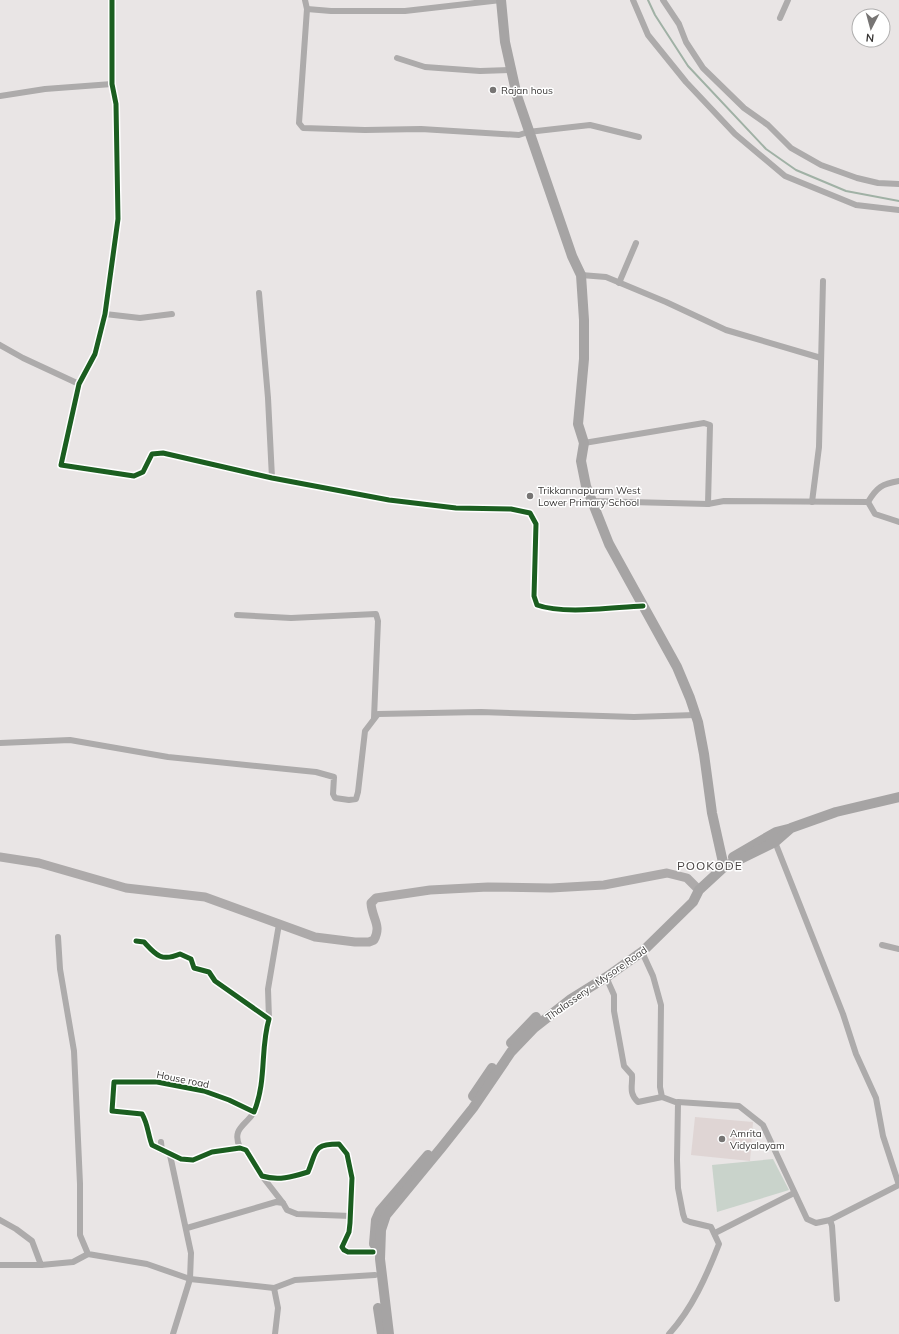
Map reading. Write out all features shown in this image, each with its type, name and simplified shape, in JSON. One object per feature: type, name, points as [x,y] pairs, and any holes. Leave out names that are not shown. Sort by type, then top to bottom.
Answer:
[{"type":"main road","points":[[501,0],[505,42],[513,70],[517,96],[528,132],[572,256],[581,275],[584,320],[584,359],[578,424],[584,443],[581,461],[586,486],[609,544],[677,667],[696,715],[704,754],[712,813],[724,867]]},
{"type":"main road","name":"Thalassery - Mysore Road","points":[[389,1334],[381,1276],[380,1253],[381,1230],[386,1215],[473,1108],[512,1052],[534,1028],[566,1002],[642,952],[661,935],[692,902],[699,890],[724,867],[775,842],[791,828],[836,812],[899,797]]},
{"type":"main road","points":[[724,867],[731,858],[758,841],[776,832],[791,828]]},
{"type":"main road","points":[[382,1334],[373,1252],[374,1231],[380,1211],[436,1146],[524,1028],[554,1003],[638,948],[689,897],[699,890]]},
{"type":"street","points":[[112,0],[112,84],[116,104],[118,219],[105,314],[94,354],[79,384],[62,465],[134,476],[143,472],[152,454],[163,453],[272,478],[389,500],[456,508],[511,509],[530,513],[536,524],[534,596],[537,605],[550,608],[576,609],[644,606]]},
{"type":"street","points":[[305,0],[307,9],[299,123],[303,128],[365,130],[421,129],[519,135],[528,132],[590,125],[639,137]]},
{"type":"street","points":[[307,9],[330,11],[405,11],[501,0]]},
{"type":"street","points":[[633,0],[648,35],[686,82],[735,134],[785,176],[856,204],[899,210]]},
{"type":"street","points":[[663,0],[679,24],[686,42],[703,68],[744,108],[768,125],[791,148],[821,165],[857,178],[878,183],[899,184]]},
{"type":"street","points":[[780,18],[788,0]]},
{"type":"street","points":[[397,58],[425,67],[480,72],[513,70]]},
{"type":"street","points":[[0,96],[112,84]]},
{"type":"street","points":[[619,283],[636,243]]},
{"type":"street","points":[[581,275],[606,277],[726,330],[821,358]]},
{"type":"street","points":[[812,502],[819,447],[823,281]]},
{"type":"street","points":[[259,293],[268,398],[272,478]]},
{"type":"street","points":[[105,314],[140,318],[172,314]]},
{"type":"street","points":[[0,345],[23,358],[79,384]]},
{"type":"street","points":[[584,443],[704,423],[710,424],[708,504]]},
{"type":"street","points":[[868,502],[876,490],[886,483],[899,481]]},
{"type":"street","points":[[591,501],[708,504],[724,501],[868,502]]},
{"type":"street","points":[[868,502],[875,514],[899,522]]},
{"type":"street","points":[[237,615],[291,618],[376,614],[378,621],[374,718]]},
{"type":"street","points":[[0,743],[70,740],[168,757],[316,772],[334,777],[333,794],[335,798],[349,800],[356,799],[365,731],[374,718],[382,713],[481,712],[634,717],[696,715]]},
{"type":"street","points":[[606,977],[614,996],[614,1011],[624,1066],[632,1075],[630,1088],[632,1095],[638,1102],[662,1097],[678,1102],[739,1106],[763,1125],[807,1219],[816,1223],[830,1220],[899,1185],[883,1136],[876,1098],[856,1054],[843,1014],[775,842]]},
{"type":"street","points":[[0,857],[39,863],[126,888],[205,897],[315,937],[336,941],[369,942],[374,940],[378,927],[372,914],[371,903],[376,898],[430,890],[488,887],[551,888],[604,885],[667,873],[687,878],[699,890]]},
{"type":"street","points":[[279,924],[268,989],[269,1019],[265,1031],[263,1079],[260,1095],[254,1112],[240,1128],[236,1137],[240,1148],[246,1150],[262,1176],[287,1210],[297,1214],[351,1216]]},
{"type":"street","points":[[58,937],[60,969],[74,1051],[80,1184],[80,1235],[88,1254]]},
{"type":"street","points":[[136,941],[144,942],[157,956],[170,958],[180,954],[191,959],[194,968],[209,972],[215,981],[269,1019]]},
{"type":"street","points":[[882,945],[899,949]]},
{"type":"street","points":[[642,952],[654,976],[661,1005],[660,1087],[662,1097]]},
{"type":"street","name":"House road","points":[[240,1148],[212,1152],[193,1160],[181,1159],[162,1152],[152,1145],[147,1134],[147,1122],[142,1114],[112,1110],[114,1082],[157,1082],[204,1091],[229,1100],[254,1112]]},
{"type":"street","points":[[669,1334],[678,1324],[698,1292],[719,1244],[711,1227],[685,1220],[683,1214],[678,1188],[678,1102]]},
{"type":"street","points":[[161,1142],[162,1152]]},
{"type":"street","points":[[262,1176],[272,1179],[284,1178],[308,1172],[315,1151],[319,1146],[326,1144],[339,1144],[347,1154],[353,1191],[349,1232],[343,1244],[344,1250],[348,1252],[373,1252]]},
{"type":"street","points":[[170,1155],[187,1228],[191,1253],[190,1279],[173,1334]]},
{"type":"street","points":[[715,1233],[794,1193]]},
{"type":"street","points":[[187,1228],[271,1203],[276,1202],[283,1204]]},
{"type":"street","points":[[0,1220],[16,1229],[32,1241],[41,1265]]},
{"type":"street","points":[[830,1220],[832,1226],[837,1300]]},
{"type":"street","points":[[0,1265],[41,1265],[73,1262],[88,1254],[147,1264],[190,1279],[274,1288],[281,1287],[296,1280],[375,1276]]},
{"type":"street","points":[[274,1288],[278,1308],[275,1334]]},
{"type":"shaded area","name":"Amrita Vidyalayam","points":[[695,1117],[753,1122],[750,1161],[691,1155]]},
{"type":"shaded area","points":[[773,1159],[789,1190],[717,1212],[712,1165]]},
{"type":"waterway","points":[[648,0],[655,15],[688,66],[766,149],[796,170],[846,191],[899,201]]},
{"type":"cycle path","points":[[112,0],[112,84],[116,104],[118,219],[105,314],[95,354],[79,384],[61,465],[134,476],[143,472],[152,454],[163,453],[272,478],[389,500],[456,508],[511,509],[530,513],[536,524],[534,596],[537,605],[561,610],[590,610],[643,606]]},
{"type":"cycle path","points":[[136,941],[144,942],[159,956],[168,957],[180,954],[191,959],[194,968],[209,972],[215,981],[269,1019],[266,1030],[261,1088],[254,1112],[229,1100],[204,1091],[157,1082],[114,1082],[112,1111],[142,1114],[146,1122],[152,1145],[181,1159],[193,1160],[212,1152],[240,1148],[246,1150],[262,1176],[274,1178],[285,1178],[308,1172],[315,1154],[320,1147],[330,1144],[339,1144],[347,1154],[352,1178],[349,1232],[342,1247],[348,1252],[373,1252]]},
{"type":"place","name":"Rajan hous","points":[[493,90]]},
{"type":"place","name":"Trikkannapuram West Lower Primary School","points":[[530,496]]},
{"type":"place","name":"Amrita Vidyalayam","points":[[722,1139]]},
{"type":"district","name":"POOKODE","points":[[710,866]]}]
